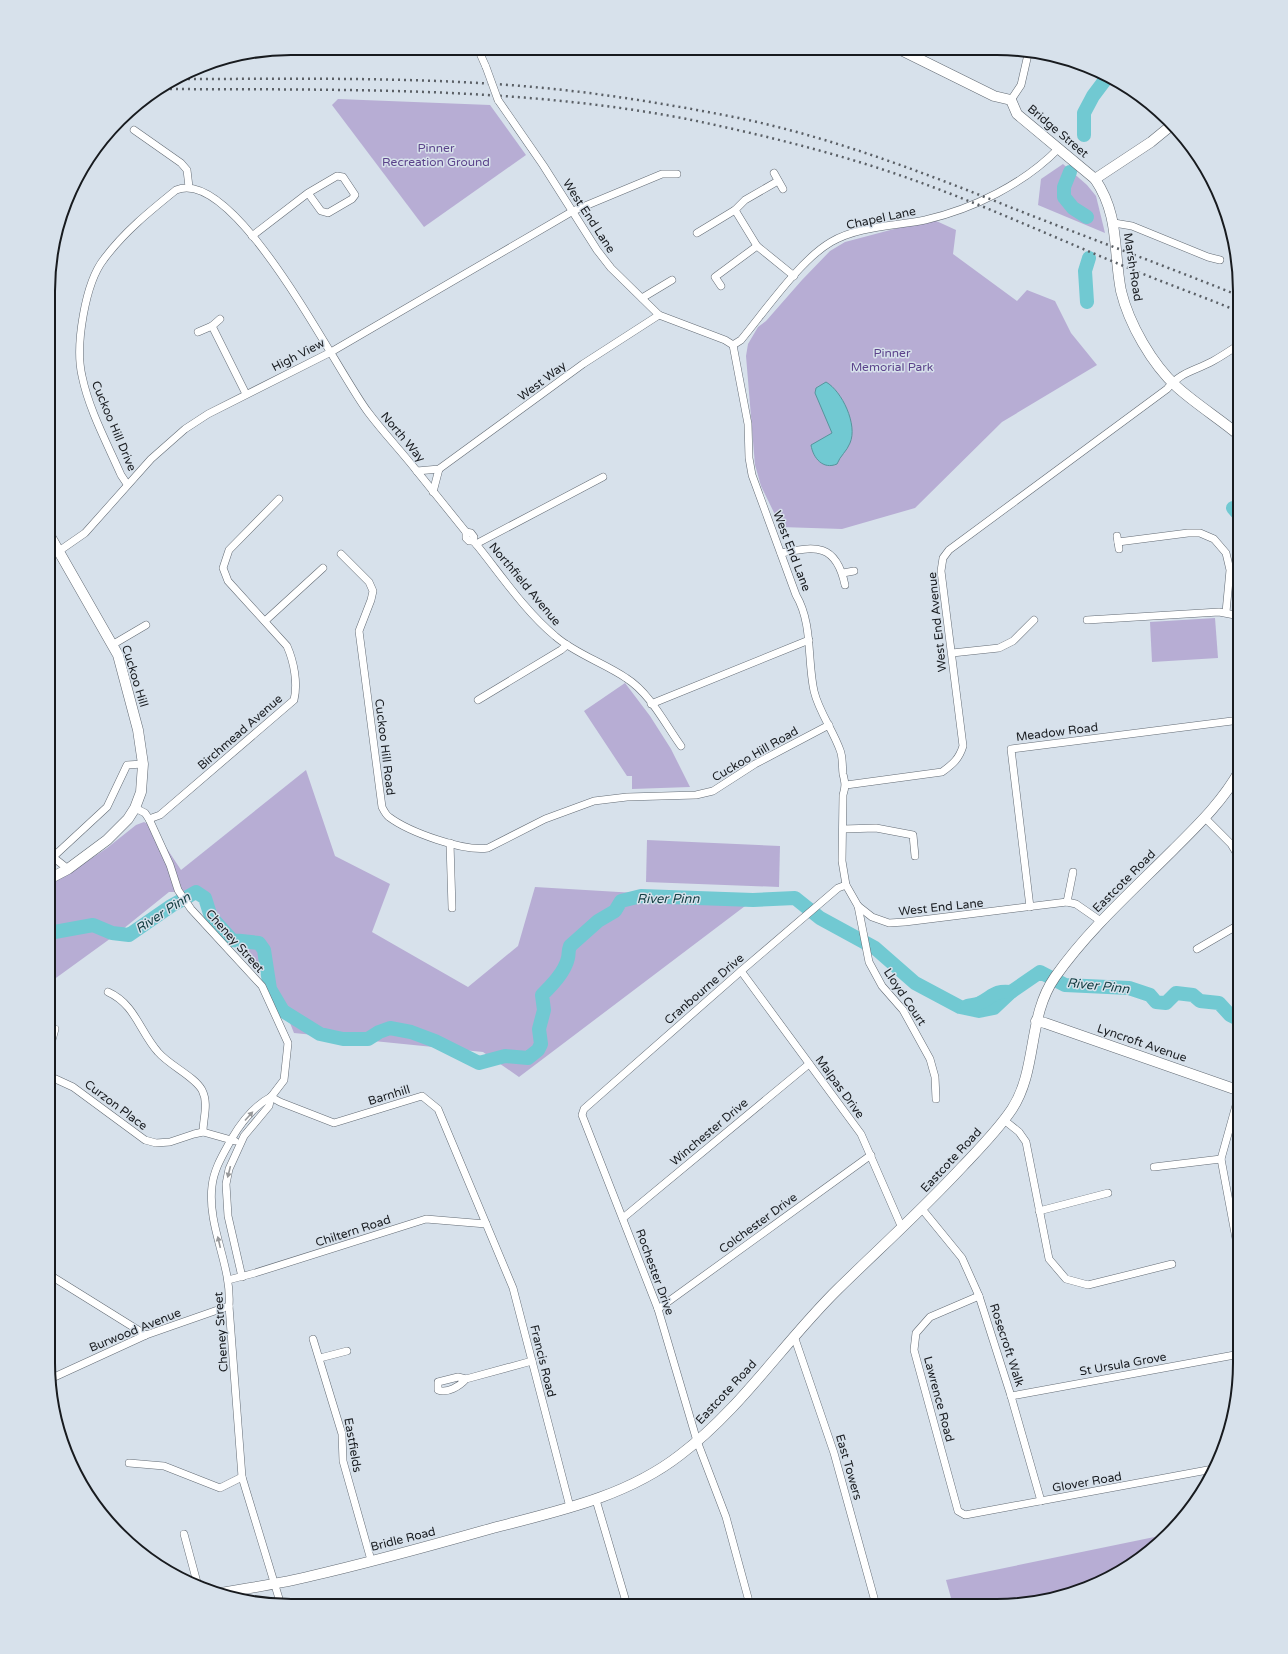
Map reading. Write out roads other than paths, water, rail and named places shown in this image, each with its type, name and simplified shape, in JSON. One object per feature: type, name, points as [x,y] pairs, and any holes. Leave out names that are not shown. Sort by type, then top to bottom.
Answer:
[{"type":"street","name":"West End Lane","points":[[481,55],[498,100],[573,211],[597,250],[611,268],[660,315],[725,340],[733,345],[748,424],[749,458],[752,475],[796,595],[802,606],[809,640],[811,675],[814,692],[841,752],[843,775],[846,785],[843,794],[842,861],[846,885],[858,906],[872,917],[889,923],[1067,902]]},
{"type":"street","points":[[911,55],[994,96],[1011,100],[1021,85],[1027,57]]},
{"type":"street","name":"Bridge Street","points":[[1011,100],[1017,114],[1095,179]]},
{"type":"street","points":[[1095,179],[1151,142],[1168,128]]},
{"type":"street","points":[[134,130],[181,163],[187,170],[189,187],[199,189],[227,208],[252,236],[280,270],[331,352]]},
{"type":"street","name":"Chapel Lane","points":[[733,345],[741,340],[808,260],[830,242],[880,226],[924,220],[966,207],[1003,189],[1023,177],[1059,148]]},
{"type":"street","points":[[774,173],[783,189]]},
{"type":"street","name":"High View","points":[[59,551],[85,533],[127,484],[151,459],[185,429],[208,414],[331,352],[573,211],[662,174],[677,174]]},
{"type":"street","points":[[252,236],[308,193],[337,176],[343,177],[355,195],[352,199],[328,213],[321,212],[308,193]]},
{"type":"street","name":"Marsh Road","points":[[1095,179],[1104,192],[1114,223],[1121,289],[1125,306],[1141,339],[1156,363],[1172,382],[1233,430]]},
{"type":"street","points":[[697,233],[734,210],[745,200],[778,181]]},
{"type":"street","name":"Cuckoo Hill Drive","points":[[127,484],[120,475],[87,396],[81,374],[81,328],[92,282],[103,260],[133,225],[176,190],[183,187],[189,187]]},
{"type":"street","points":[[734,210],[757,246],[794,276]]},
{"type":"street","points":[[1114,223],[1132,226],[1208,257],[1220,260]]},
{"type":"street","points":[[721,286],[715,277],[757,246]]},
{"type":"street","points":[[642,298],[672,280]]},
{"type":"street","name":"West Way","points":[[440,469],[582,364],[660,315]]},
{"type":"street","points":[[198,332],[212,326],[220,318]]},
{"type":"street","points":[[212,326],[246,394]]},
{"type":"street","name":"West End Avenue","points":[[846,785],[942,772],[953,764],[960,755],[963,746],[941,571],[943,558],[949,550],[1167,389],[1176,378],[1194,368],[1212,362],[1233,348]]},
{"type":"street","name":"North Way","points":[[331,352],[367,411],[466,532],[471,533],[474,537],[475,543]]},
{"type":"street","points":[[417,471],[440,469],[433,492]]},
{"type":"street","points":[[475,543],[603,477]]},
{"type":"street","name":"Birchmead Avenue","points":[[149,819],[160,814],[294,700],[297,690],[291,655],[287,646],[228,581],[223,568],[229,550],[279,499]]},
{"type":"street","points":[[1118,542],[1188,533],[1200,533],[1214,539],[1226,553],[1230,570],[1226,612]]},
{"type":"street","name":"Northfield Avenue","points":[[475,543],[539,621],[557,638],[628,679],[641,691],[681,746]]},
{"type":"street","name":"Cuckoo Hill","points":[[55,544],[118,655],[138,730],[143,764],[141,792],[135,808],[128,819],[107,840],[55,876]]},
{"type":"street","points":[[781,553],[806,548],[819,549],[830,556],[840,566],[845,585]]},
{"type":"street","name":"Cuckoo Hill Road","points":[[341,554],[369,582],[373,591],[359,631],[382,807],[387,816],[411,829],[450,843],[478,850],[488,848],[545,819],[594,801],[627,797],[696,795],[713,791],[754,764],[829,725]]},
{"type":"street","points":[[265,621],[322,568]]},
{"type":"street","points":[[843,573],[854,570]]},
{"type":"street","points":[[1088,620],[1226,612],[1233,614]]},
{"type":"street","points":[[952,654],[998,648],[1013,642],[1034,620]]},
{"type":"street","points":[[112,645],[146,625]]},
{"type":"street","points":[[651,704],[809,640]]},
{"type":"street","points":[[478,700],[567,645]]},
{"type":"street","name":"Meadow Road","points":[[1030,907],[1011,749],[1233,721]]},
{"type":"street","points":[[55,852],[107,807],[127,765],[143,764]]},
{"type":"street","name":"Eastcote Road","points":[[596,1500],[622,1490],[644,1479],[679,1456],[712,1428],[831,1296],[922,1209],[991,1136],[1015,1104],[1021,1090],[1027,1071],[1036,1021],[1050,984],[1102,922],[1205,818],[1233,782]]},
{"type":"street","name":"Cheney Street","points":[[135,808],[145,813],[149,819],[170,864],[178,890],[191,908],[262,986],[288,1043],[284,1080],[271,1097],[269,1106],[244,1136],[229,1169],[226,1184],[228,1216],[242,1277]]},
{"type":"street","points":[[1205,818],[1233,847]]},
{"type":"street","points":[[842,829],[876,828],[913,834],[915,856]]},
{"type":"street","points":[[450,843],[452,908]]},
{"type":"street","points":[[55,858],[68,868]]},
{"type":"street","points":[[1074,872],[1067,902],[1076,904],[1102,922]]},
{"type":"street","name":"Cranbourne Drive","points":[[582,1115],[584,1109],[741,971],[838,888],[846,885]]},
{"type":"street","name":"Lloyd Court","points":[[858,906],[869,962],[882,986],[904,1010],[930,1059],[935,1077],[936,1099]]},
{"type":"street","points":[[1197,949],[1233,928]]},
{"type":"street","name":"Malpas Drive","points":[[741,971],[861,1134],[902,1228]]},
{"type":"street","points":[[108,992],[117,996],[130,1009],[158,1052],[198,1084],[206,1104],[203,1132]]},
{"type":"street","name":"Lyncroft Avenue","points":[[1036,1021],[1046,1023],[1233,1089]]},
{"type":"street","name":"Winchester Drive","points":[[624,1218],[809,1064]]},
{"type":"street","name":"Curzon Place","points":[[55,1079],[73,1087],[145,1140],[156,1143],[170,1142],[203,1132],[232,1139],[240,1144]]},
{"type":"street","name":"Barnhill","points":[[271,1097],[334,1123],[422,1096],[438,1109],[486,1224]]},
{"type":"street","name":"Cheney Street","points":[[271,1097],[262,1101],[237,1129],[216,1168],[212,1186],[214,1218],[230,1295],[229,1306],[242,1477],[279,1598]]},
{"type":"street","name":"Rochester Drive","points":[[582,1115],[624,1218],[658,1309],[697,1441],[726,1516],[748,1599]]},
{"type":"street","points":[[1233,1116],[1221,1159],[1233,1223]]},
{"type":"street","points":[[1004,1120],[1019,1132],[1026,1142],[1049,1259],[1066,1279],[1088,1285],[1172,1264]]},
{"type":"street","name":"Colchester Drive","points":[[658,1309],[871,1156]]},
{"type":"street","points":[[1154,1167],[1221,1159]]},
{"type":"street","points":[[1039,1211],[1108,1193]]},
{"type":"street","name":"Rosecroft Walk","points":[[922,1209],[962,1258],[980,1296],[1041,1501]]},
{"type":"street","name":"Chiltern Road","points":[[228,1280],[242,1277],[426,1219],[486,1224]]},
{"type":"street","name":"Francis Road","points":[[486,1224],[513,1288],[570,1507]]},
{"type":"street","points":[[55,1278],[146,1334]]},
{"type":"street","name":"Lawrence Road","points":[[965,1515],[958,1511],[914,1350],[916,1333],[930,1317],[980,1296]]},
{"type":"street","name":"Burwood Avenue","points":[[56,1375],[146,1334],[229,1306]]},
{"type":"street","name":"East Towers","points":[[794,1336],[834,1453],[874,1599]]},
{"type":"street","name":"Eastfields","points":[[313,1340],[320,1358],[342,1434],[343,1461],[371,1560]]},
{"type":"street","points":[[320,1358],[347,1351]]},
{"type":"street","name":"St Ursula Grove","points":[[1011,1396],[1233,1355]]},
{"type":"street","points":[[466,1379],[532,1361]]},
{"type":"street","points":[[129,1463],[164,1466],[220,1488],[242,1477]]},
{"type":"street","name":"Glover Road","points":[[965,1515],[1207,1471]]},
{"type":"street","points":[[596,1500],[625,1599]]},
{"type":"street","name":"Bridle Road","points":[[231,1591],[309,1577],[418,1549],[596,1500]]},
{"type":"street","points":[[184,1534],[196,1579]]},
{"type":"water","points":[[826,382],[832,386],[843,401],[852,427],[852,436],[849,446],[837,464],[832,465],[823,464],[820,462],[816,458],[811,445],[832,433],[815,393],[816,388]]},
{"type":"waterway","name":"River Pinn","points":[[1084,135],[1084,113],[1093,96],[1105,81]]},
{"type":"waterway","name":"River Pinn","points":[[1070,172],[1064,187],[1064,197],[1073,208],[1087,217]]},
{"type":"waterway","name":"River Pinn","points":[[1087,302],[1085,271],[1089,258]]},
{"type":"waterway","name":"River Pinn","points":[[55,932],[93,925],[112,933],[129,935],[171,906],[196,892],[205,898],[211,917],[232,940],[259,943],[264,950],[270,989],[283,1011],[320,1034],[343,1039],[368,1039],[379,1032],[390,1028],[411,1032],[435,1041],[479,1063],[505,1056],[528,1058],[538,1050],[541,1044],[539,1029],[544,1010],[542,995],[564,968],[568,958],[570,946],[598,921],[615,911],[621,901],[641,896],[753,900],[795,898],[820,918],[875,948],[915,983],[960,1007],[979,1011],[994,1008],[1011,992],[1040,972],[1065,985],[1129,988],[1150,995],[1156,1002],[1166,1003],[1176,993],[1193,995],[1200,1001],[1219,1003],[1233,1016]]},
{"type":"waterway","points":[[967,1006],[980,1003],[994,994],[1011,992]]},
{"type":"railway","points":[[186,79],[377,79],[525,86],[617,97],[739,118],[850,148],[923,173],[1233,293]]},
{"type":"railway","points":[[170,89],[361,90],[492,95],[622,108],[687,119],[804,146],[891,172],[973,202],[1131,269],[1233,309]]},
{"type":"park label","name":"Pinner Recreation Ground","points":[[436,155]]},
{"type":"park label","name":"Pinner Memorial Park","points":[[892,360]]}]
